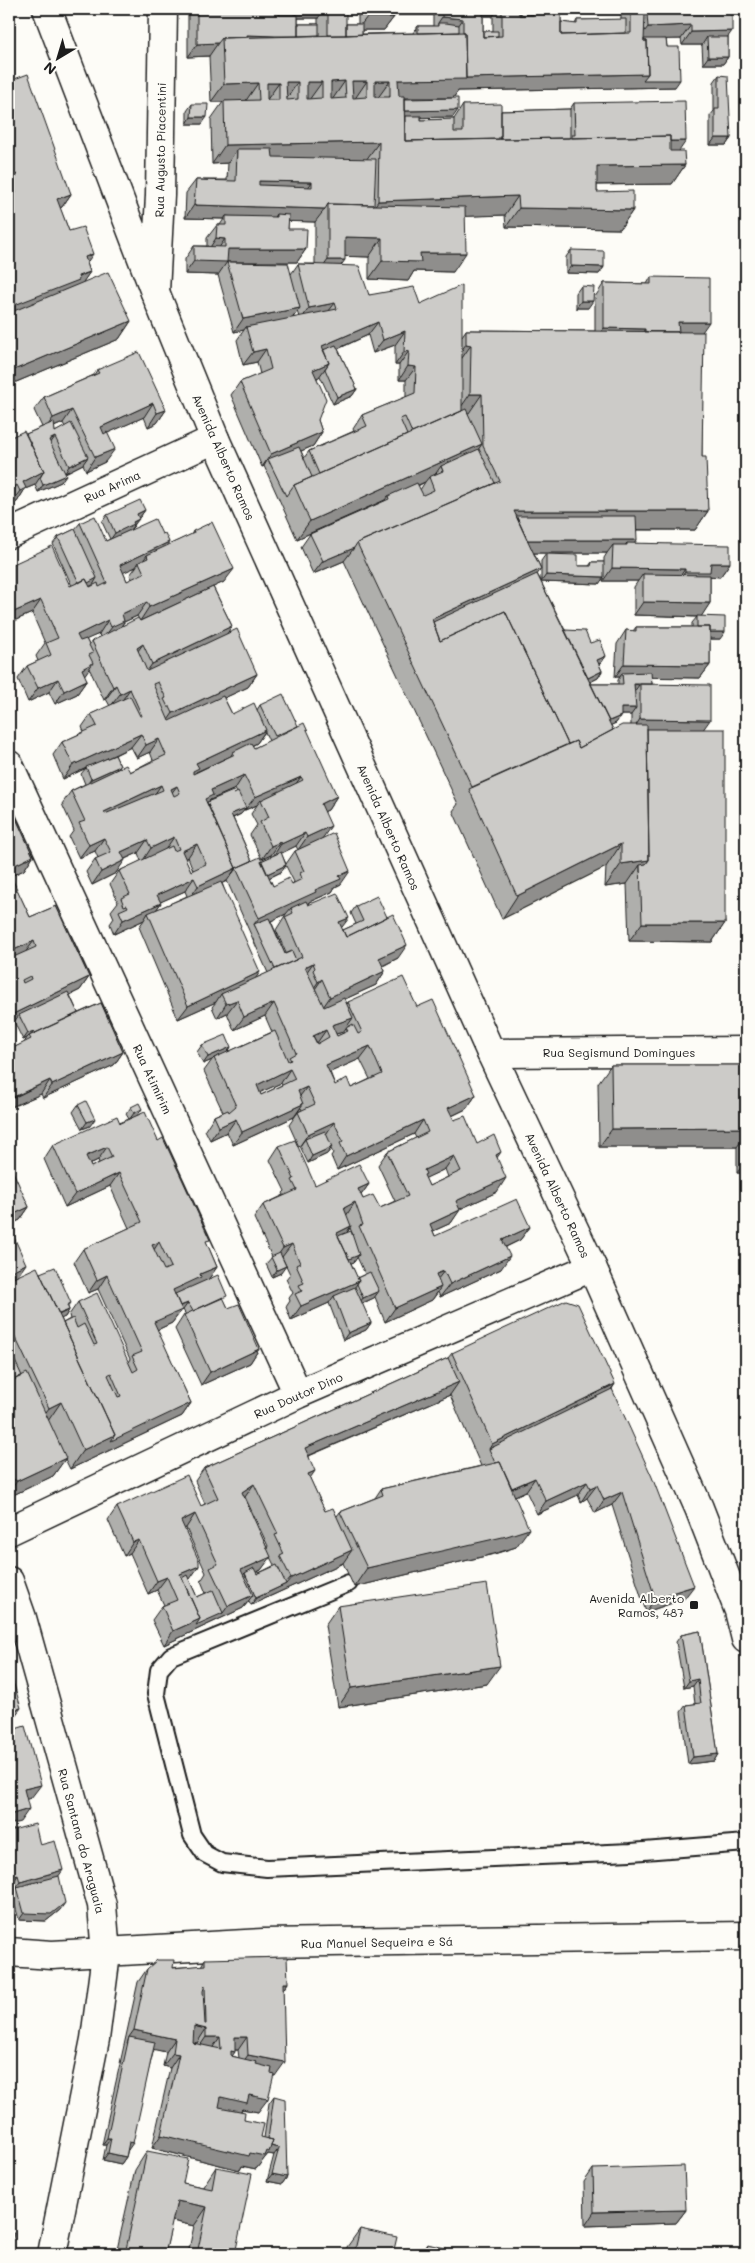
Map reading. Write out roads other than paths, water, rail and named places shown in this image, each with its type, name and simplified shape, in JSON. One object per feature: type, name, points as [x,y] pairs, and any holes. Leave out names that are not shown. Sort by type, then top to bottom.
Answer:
[{"type":"street","name":"Avenida Alberto Ramos","points":[[47,9],[155,292],[215,439],[491,1053],[592,1268],[699,1508],[739,1611],[746,1639]]},
{"type":"street","name":"Rua Augusto Piacentini","points":[[155,292],[160,195],[163,9]]},
{"type":"street","name":"Rua Arima","points":[[9,534],[215,439]]},
{"type":"street","name":"Rua Atimirim","points":[[9,765],[298,1394]]},
{"type":"street","name":"Rua Segismund Domingues","points":[[491,1053],[746,1052]]},
{"type":"street","name":"Rua Doutor Dino","points":[[9,1531],[298,1394],[592,1268]]},
{"type":"street","name":"Rua Santana do Araguaia","points":[[9,1581],[22,1618],[102,1905],[106,1954],[95,2039],[52,2254]]},
{"type":"street","name":"Rua Manuel Sequeira e Sá","points":[[9,1952],[52,1955],[106,1954],[263,1943],[746,1936]]},
{"type":"lane","points":[[349,1583],[171,1656],[159,1670],[156,1694],[192,1835],[206,1854],[222,1863],[267,1868],[631,1852],[746,1843]]},
{"type":"place","name":"Avenida Alberto Ramos, 487","points":[[694,1605]]}]
